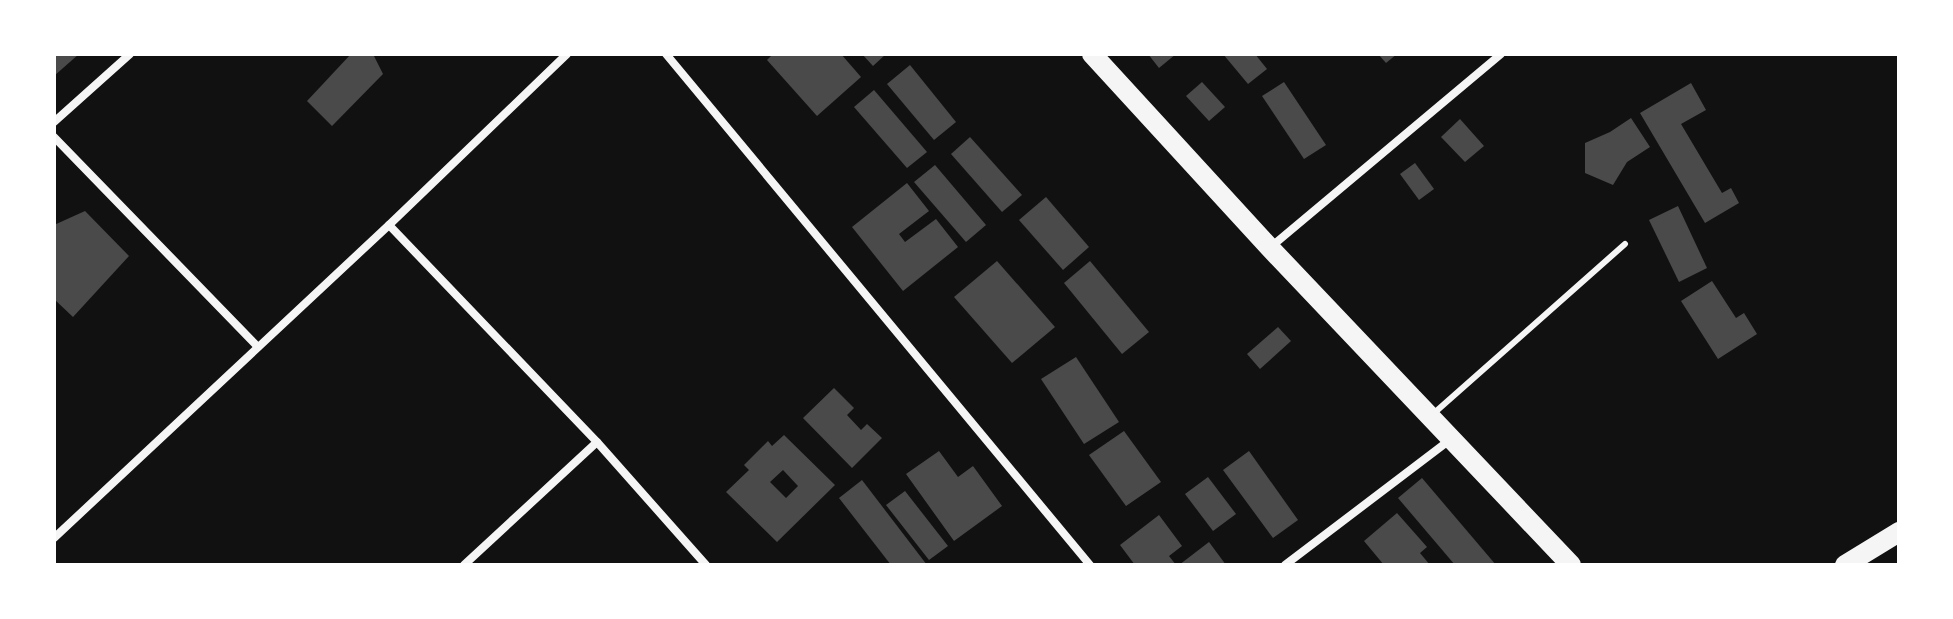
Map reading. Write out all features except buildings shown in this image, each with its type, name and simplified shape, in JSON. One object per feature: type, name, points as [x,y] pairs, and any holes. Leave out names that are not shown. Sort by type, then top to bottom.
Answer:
[{"type":"main road","points":[[1092,54],[1270,248],[1571,565]]},
{"type":"main road","points":[[1845,565],[1899,532]]},
{"type":"street","points":[[54,122],[130,54]]},
{"type":"street","points":[[54,538],[567,54]]},
{"type":"street","points":[[666,54],[1090,565]]},
{"type":"street","points":[[1270,248],[1501,54]]},
{"type":"street","points":[[54,137],[258,347]]},
{"type":"street","points":[[389,225],[597,442],[706,565]]},
{"type":"street","points":[[1285,565],[1451,438]]},
{"type":"street","points":[[464,565],[597,442]]},
{"type":"lane","points":[[1430,416],[1625,244]]}]
